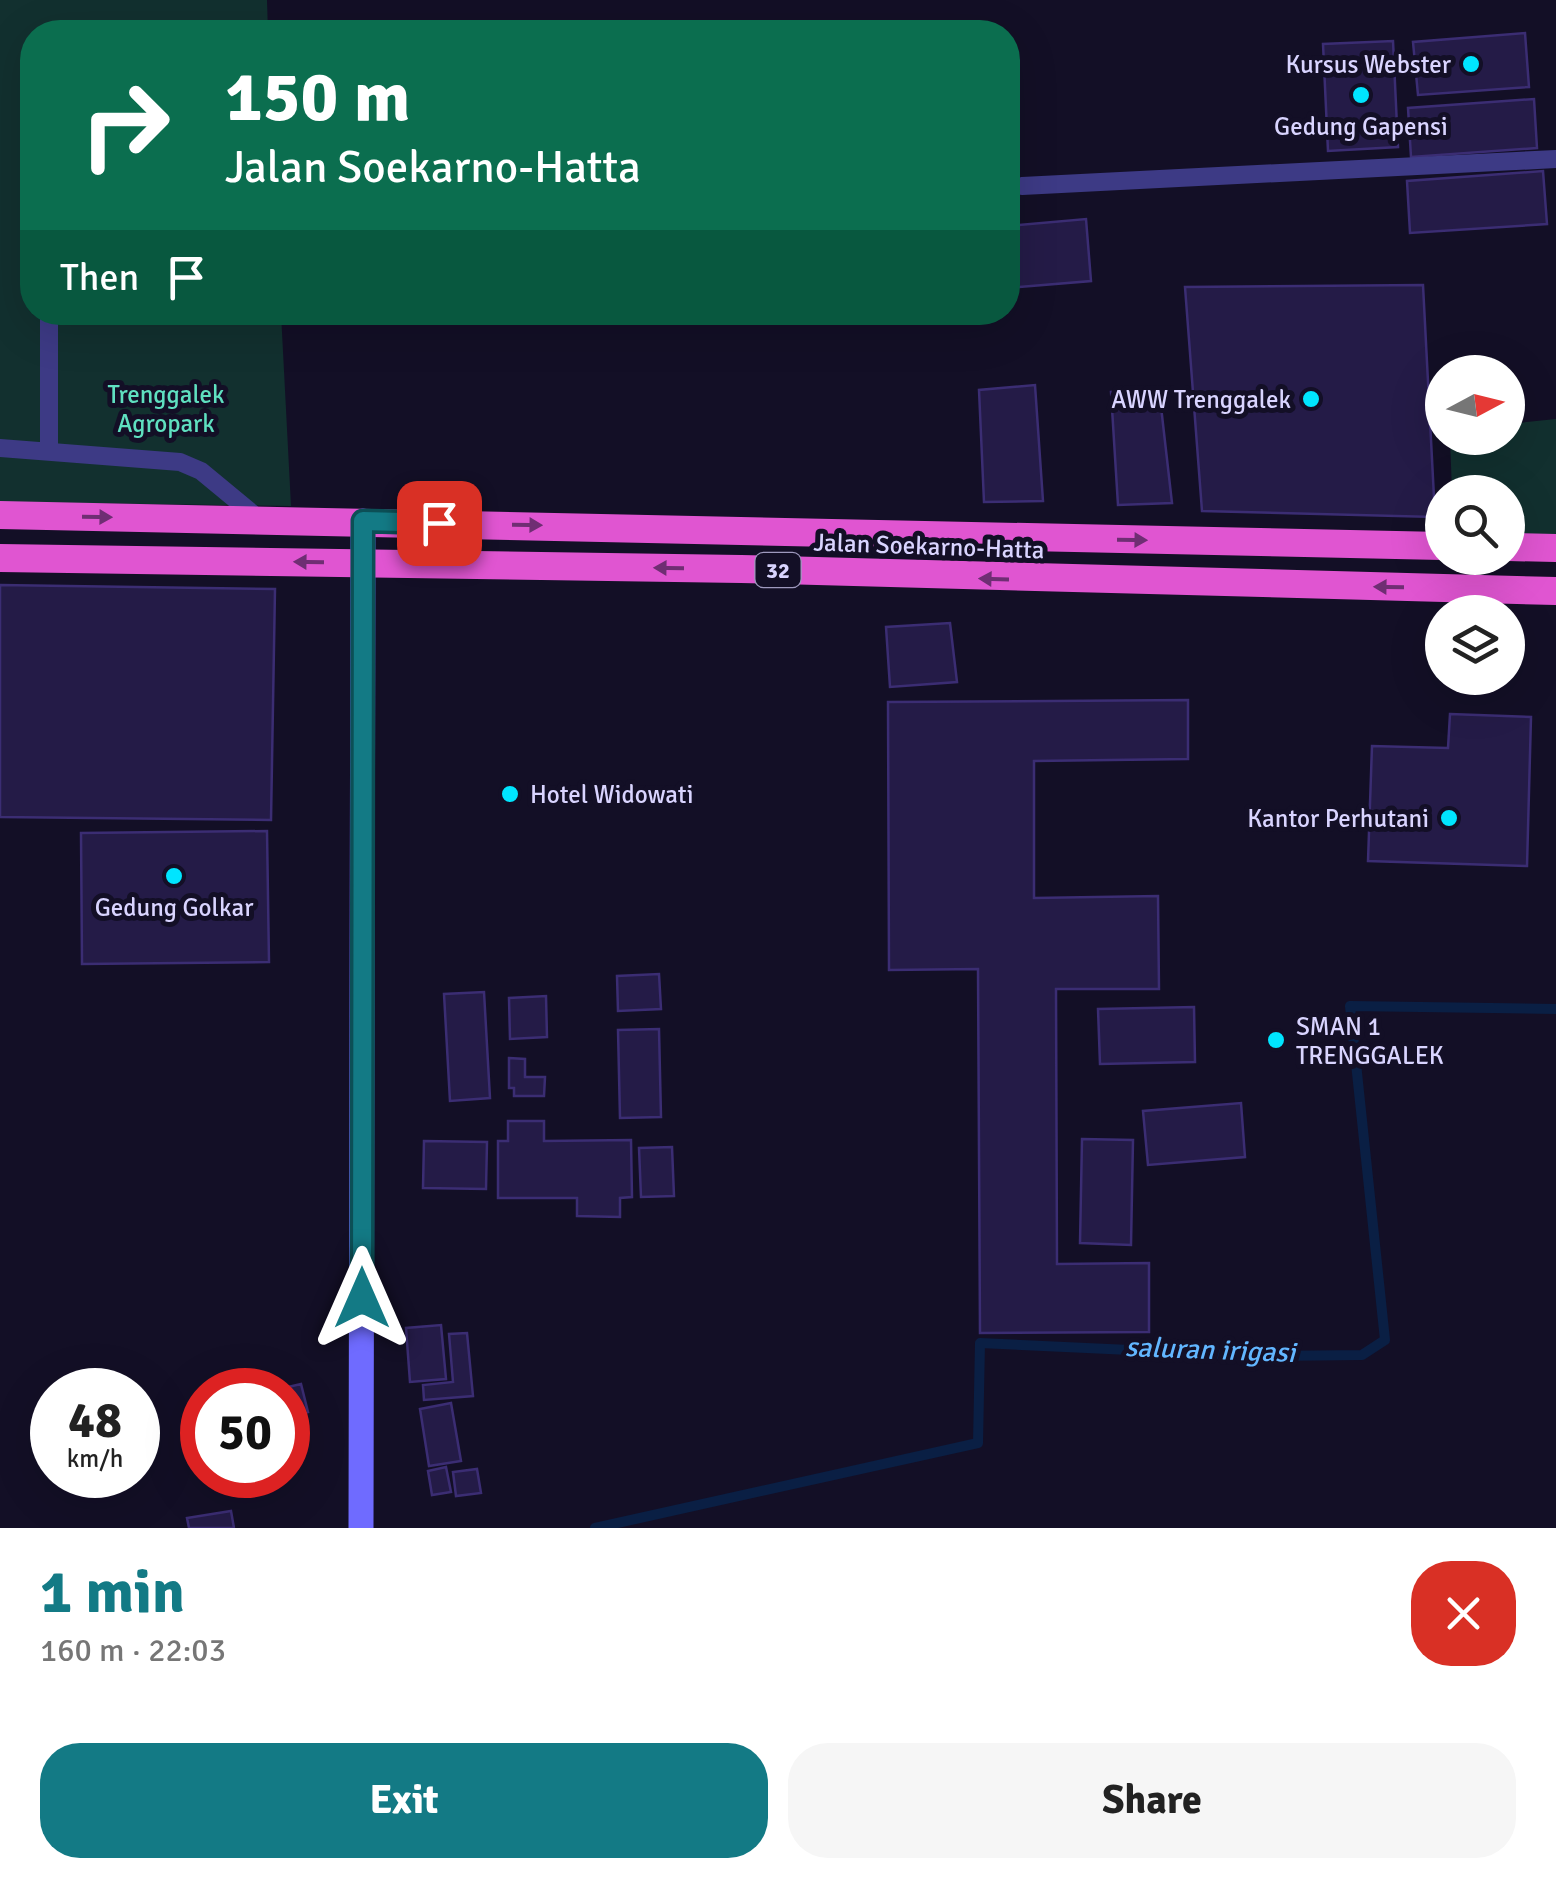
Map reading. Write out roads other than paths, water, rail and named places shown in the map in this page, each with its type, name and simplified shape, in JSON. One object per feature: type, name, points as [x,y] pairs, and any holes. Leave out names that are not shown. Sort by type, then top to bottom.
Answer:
[{"type":"highway","name":"Jalan Soekarno-Hatta","points":[[0,514],[1425,546]]},
{"type":"highway","points":[[741,569],[742,530]]},
{"type":"highway","points":[[1038,580],[1042,538]]},
{"type":"highway","points":[[1210,583],[1211,542]]},
{"type":"highway","points":[[1525,547],[1556,548]]},
{"type":"highway","name":"Jalan Soekarno-Hatta","points":[[0,558],[741,569],[1556,591]]},
{"type":"main road","points":[[362,1528],[363,521]]},
{"type":"lane","points":[[1022,186],[1556,159]]},
{"type":"lane","points":[[48,449],[49,325]]},
{"type":"lane","points":[[0,448],[180,462],[202,471],[259,519]]},
{"type":"waterway","name":"saluran irigasi","points":[[595,1528],[978,1443],[980,1343],[1260,1356],[1362,1355],[1385,1340],[1350,1006],[1556,1009]]},
{"type":"place","name":"Kursus Webster","points":[[1471,64]]},
{"type":"place","name":"Gedung Gapensi","points":[[1361,95]]},
{"type":"place","name":"AWW Trenggalek","points":[[1311,399]]},
{"type":"place","name":"Hotel Widowati","points":[[510,794]]},
{"type":"place","name":"Kantor Perhutani","points":[[1449,818]]},
{"type":"place","name":"Gedung Golkar","points":[[174,876]]},
{"type":"place","name":"SMAN 1 TRENGGALEK","points":[[1276,1040]]},
{"type":"park label","name":"Trenggalek Agropark","points":[[166,408]]}]
